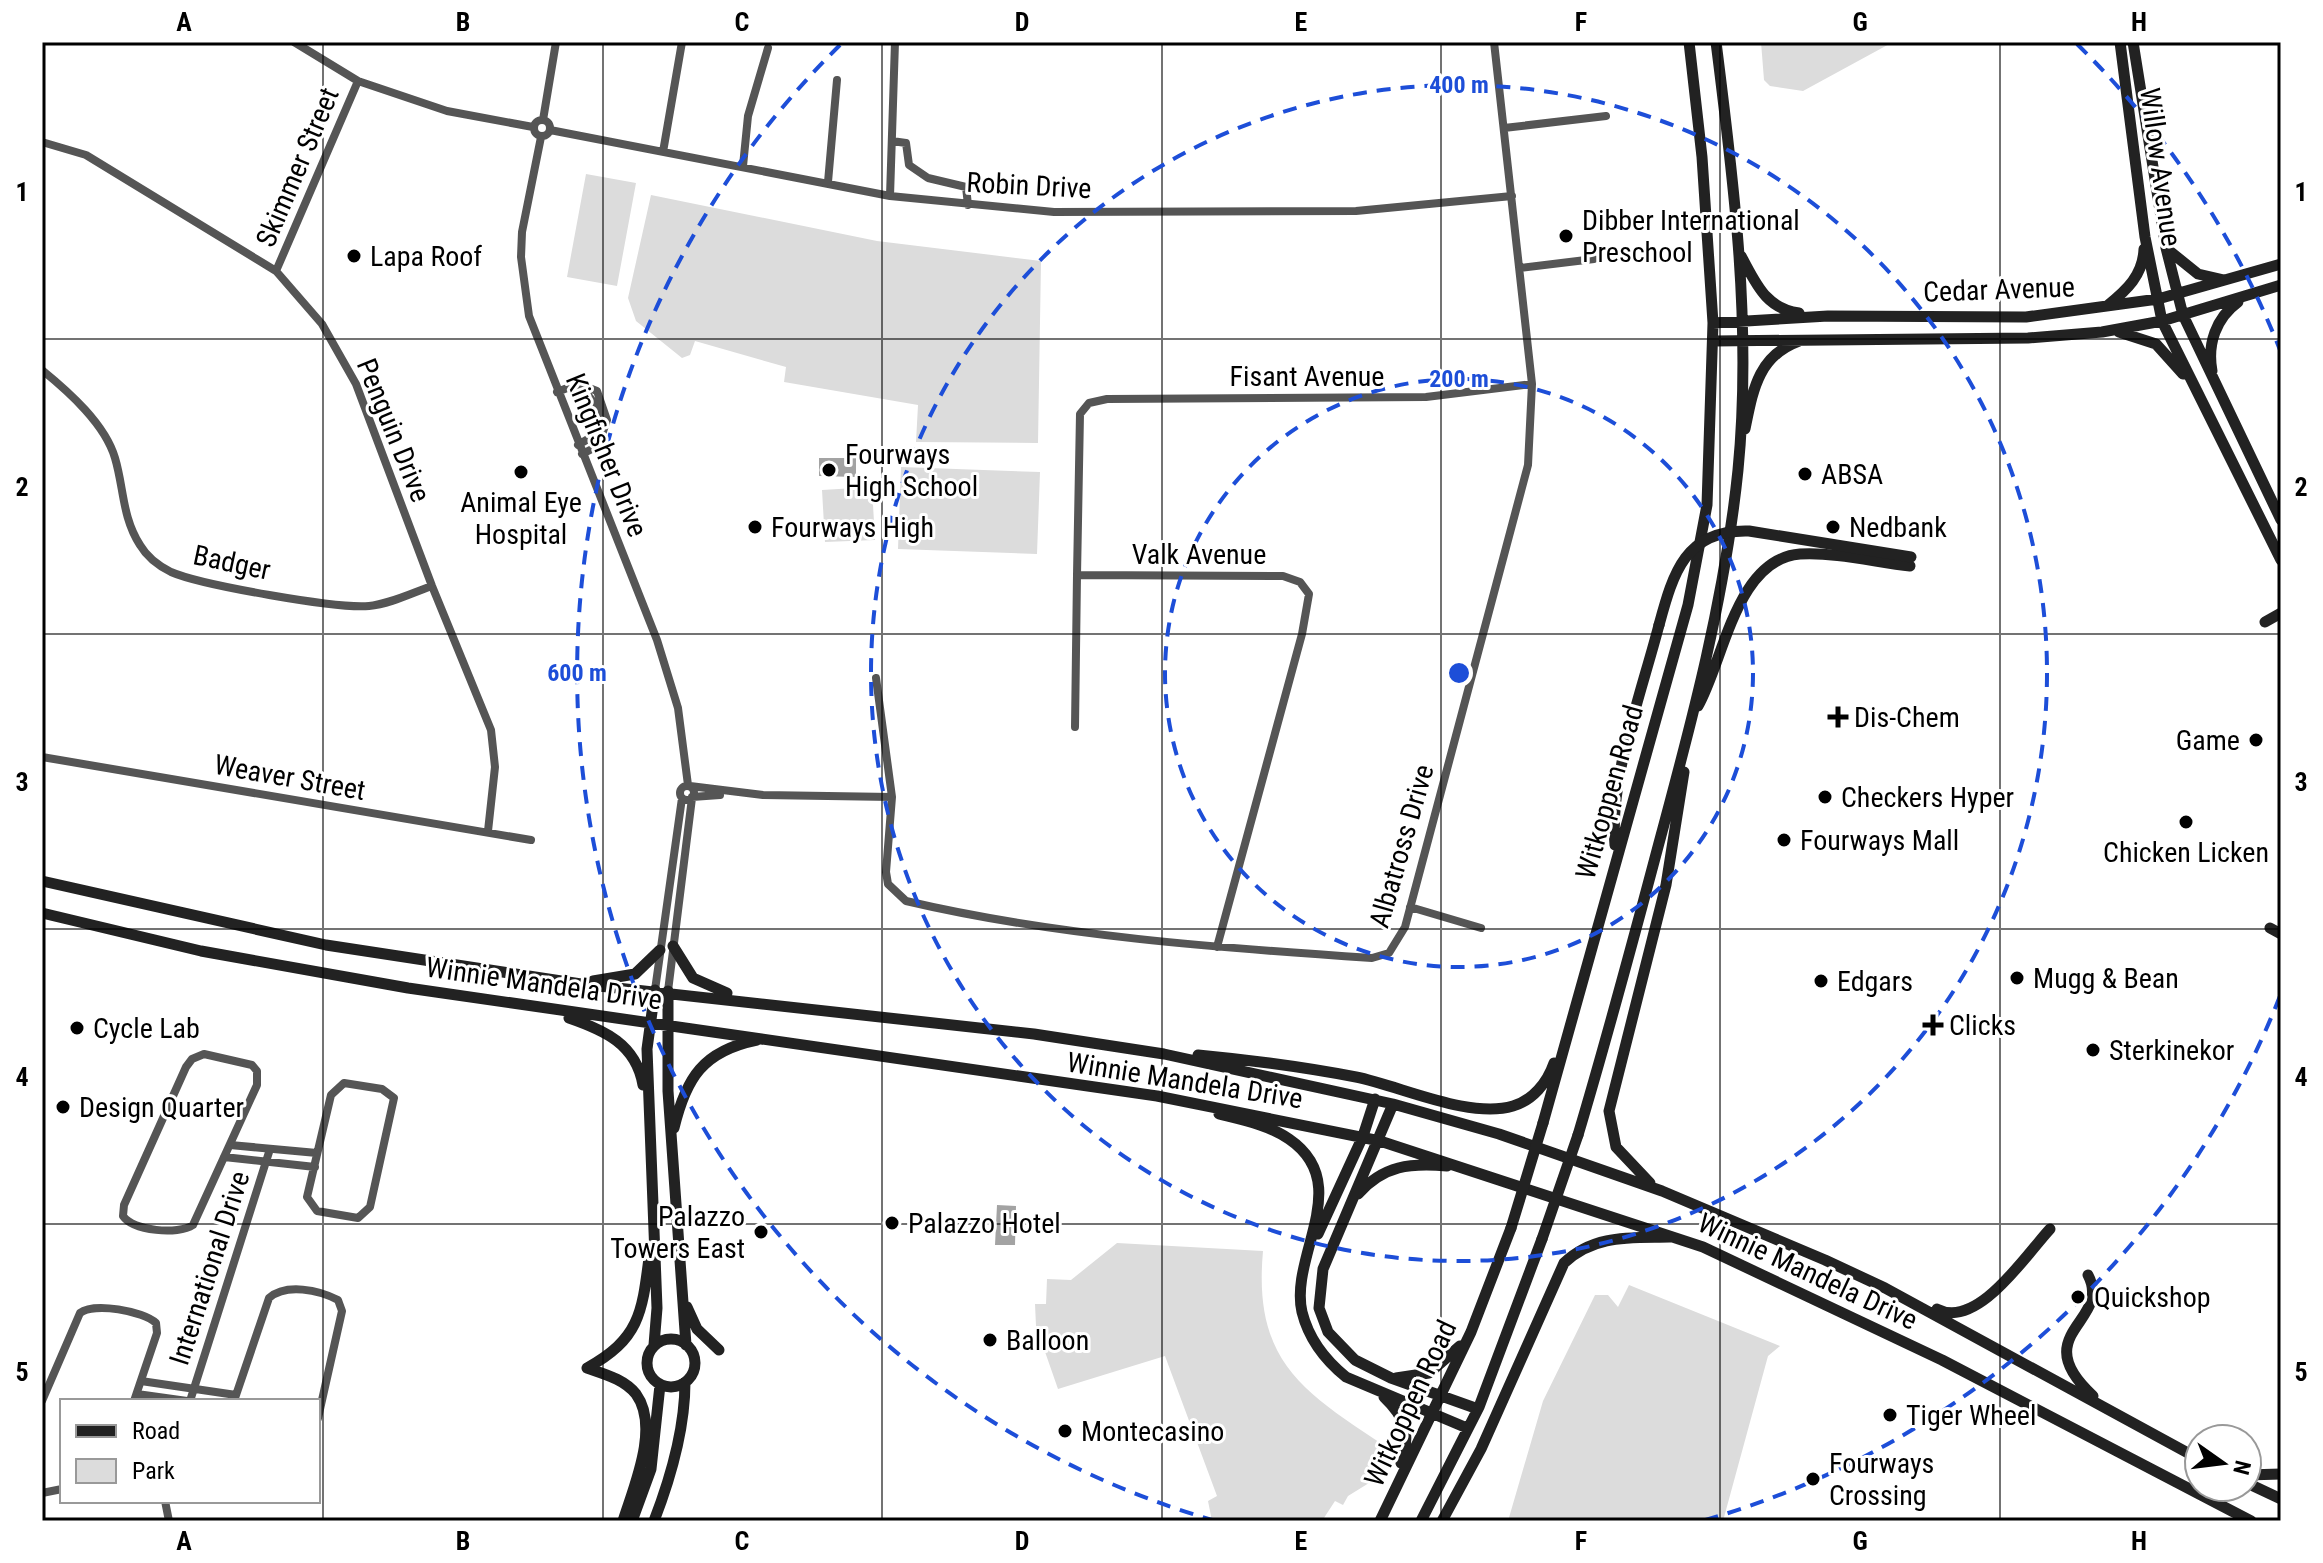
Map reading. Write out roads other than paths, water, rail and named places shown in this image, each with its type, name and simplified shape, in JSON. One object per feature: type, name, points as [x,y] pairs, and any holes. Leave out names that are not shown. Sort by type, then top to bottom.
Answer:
[{"type":"main road","name":"Witkoppen Road","points":[[1380,1521],[1471,1332],[1511,1228],[1543,1123],[1700,555],[1707,505],[1714,341],[1702,157],[1689,42]]},
{"type":"main road","points":[[1716,42],[1739,252],[1743,321],[1738,468]]},
{"type":"main road","name":"Willow Avenue","points":[[2120,42],[2145,237],[2162,321],[2191,383]]},
{"type":"main road","name":"Willow Avenue","points":[[2133,42],[2166,248],[2183,315],[2281,520]]},
{"type":"main road","points":[[2104,308],[2138,274],[2145,237]]},
{"type":"main road","points":[[2166,248],[2198,274],[2228,281]]},
{"type":"main road","points":[[1739,252],[1763,296],[1774,305],[1791,312],[1828,316]]},
{"type":"main road","name":"Cedar Avenue","points":[[1713,323],[1828,316],[2026,317],[2158,299],[2281,264]]},
{"type":"main road","name":"Cedar Avenue","points":[[1714,341],[2028,338],[2102,332],[2162,321],[2281,285]]},
{"type":"main road","points":[[2214,385],[2210,363],[2218,325],[2229,309],[2253,294]]},
{"type":"main road","points":[[2102,332],[2120,332],[2156,344],[2191,383],[2281,560]]},
{"type":"main road","points":[[1421,1521],[1478,1409],[1578,1135],[1693,716],[1719,597],[1738,468],[1760,371],[1785,346],[1807,338]]},
{"type":"main road","points":[[1616,854],[1615,824],[1624,764],[1659,625],[1673,576],[1684,558],[1699,543],[1725,533],[1749,531],[1911,562],[1809,554],[1777,561],[1763,570],[1745,592],[1693,716]]},
{"type":"main road","points":[[2265,622],[2281,613]]},
{"type":"main road","points":[[1662,1191],[1622,1157],[1610,1130],[1609,1111],[1666,885],[1682,792],[1685,747]]},
{"type":"main road","name":"Winnie Mandela Drive","points":[[42,881],[326,945],[581,984],[661,990],[1034,1034],[1164,1054],[1375,1099],[1499,1134],[1662,1191],[1885,1288],[2183,1450]]},
{"type":"main road","name":"Winnie Mandela Drive","points":[[42,913],[201,951],[535,1009],[667,1025],[1157,1096],[1363,1136],[1679,1237],[1942,1360],[2251,1521]]},
{"type":"main road","points":[[673,946],[693,978],[750,1001]]},
{"type":"main road","points":[[581,984],[635,974],[660,950]]},
{"type":"main road","points":[[661,990],[667,1025],[686,1345],[695,1361],[693,1373],[685,1382],[671,1387],[660,1385],[647,1368],[654,1345],[648,1117],[649,1023],[661,990]]},
{"type":"main road","points":[[535,1009],[571,1018],[616,1038],[634,1060],[648,1117]]},
{"type":"main road","points":[[1164,1054],[1296,1066],[1476,1108],[1498,1108],[1527,1099],[1543,1085],[1572,1018]]},
{"type":"main road","points":[[672,1136],[681,1100],[698,1068],[729,1048],[764,1039]]},
{"type":"main road","points":[[1157,1096],[1270,1128],[1299,1146],[1315,1169],[1319,1187],[1301,1310],[1314,1343],[1346,1377],[1467,1428]]},
{"type":"main road","points":[[1310,1253],[1363,1136],[1375,1099]]},
{"type":"main road","points":[[1393,1104],[1380,1141],[1349,1203],[1323,1269],[1319,1308],[1328,1332],[1340,1348],[1355,1360],[1391,1378],[1478,1409]]},
{"type":"main road","points":[[1349,1203],[1370,1180],[1400,1166],[1467,1167]]},
{"type":"main road","points":[[623,1521],[644,1439],[643,1407],[623,1383],[587,1368],[621,1346],[632,1334],[640,1315],[653,1229]]},
{"type":"main road","points":[[1885,1288],[1950,1315],[1967,1312],[1983,1301],[2050,1229]]},
{"type":"main road","points":[[1442,1521],[1481,1449],[1564,1263],[1587,1246],[1603,1240],[1679,1237]]},
{"type":"main road","points":[[2088,1275],[2093,1288],[2091,1299],[2070,1339],[2066,1359],[2075,1379],[2109,1410]]},
{"type":"main road","points":[[681,1283],[691,1319],[703,1336],[719,1350]]},
{"type":"main road","points":[[1391,1378],[1429,1373],[1448,1360],[1471,1332]]},
{"type":"main road","points":[[654,1345],[673,1339],[686,1345]]},
{"type":"main road","points":[[654,1521],[669,1481],[683,1416],[685,1382]]},
{"type":"main road","points":[[632,1521],[651,1469],[660,1385]]},
{"type":"main road","points":[[1378,1391],[1397,1410],[1407,1428],[1406,1448],[1389,1506]]},
{"type":"street","points":[[294,42],[358,81],[447,111],[533,127],[541,137],[550,130],[543,120],[556,42]]},
{"type":"street","points":[[663,152],[682,42]]},
{"type":"street","points":[[890,196],[895,42]]},
{"type":"street","name":"Albatross Drive","points":[[876,678],[892,797],[886,872],[888,884],[906,901],[1117,935],[1217,947],[1372,958],[1389,953],[1398,944],[1528,465],[1532,384],[1494,42]]},
{"type":"street","points":[[743,166],[750,105],[768,48]]},
{"type":"street","points":[[828,182],[837,80]]},
{"type":"street","name":"Skimmer Street","points":[[276,271],[358,81]]},
{"type":"street","points":[[1504,128],[1606,116]]},
{"type":"street","points":[[533,127],[543,120]]},
{"type":"street","name":"Robin Drive","points":[[550,130],[890,196],[1054,212],[1356,211],[1512,196]]},
{"type":"street","name":"Kingfisher Drive","points":[[541,137],[522,232],[521,257],[529,316],[657,640],[678,708],[689,786]]},
{"type":"street","points":[[892,141],[906,143],[909,165],[918,172],[966,187],[968,205]]},
{"type":"street","name":"Penguin Drive","points":[[42,142],[86,155],[276,271],[322,324],[356,384],[494,739],[495,767],[488,831]]},
{"type":"street","points":[[1520,268],[1594,259]]},
{"type":"street","name":"Badger","points":[[42,370],[100,428],[115,457],[119,488],[132,530],[149,557],[172,572],[221,585],[347,606],[381,604],[432,586]]},
{"type":"street","name":"Fisant Avenue","points":[[1077,575],[1078,431],[1084,407],[1107,399],[1426,397],[1532,384]]},
{"type":"street","points":[[557,392],[575,385],[597,391],[607,420],[598,446],[580,449]]},
{"type":"street","points":[[1075,727],[1077,575]]},
{"type":"street","name":"Valk Avenue","points":[[1077,575],[1283,576],[1300,582],[1309,594],[1302,634],[1217,947]]},
{"type":"street","name":"Weaver Street","points":[[42,757],[531,840]]},
{"type":"street","points":[[737,794],[689,786],[680,790],[689,798],[737,794],[892,797]]},
{"type":"street","points":[[661,990],[663,921],[689,798]]},
{"type":"street","points":[[661,990],[673,946],[689,798]]},
{"type":"street","points":[[669,885],[680,887]]},
{"type":"street","points":[[1410,907],[1481,928]]},
{"type":"street","points":[[663,921],[676,922]]},
{"type":"street","points":[[198,1055],[248,1063],[257,1071],[257,1085],[224,1157],[189,1229],[178,1231],[125,1221],[124,1205],[186,1067],[198,1055]]},
{"type":"street","points":[[339,1086],[373,1087],[392,1095],[393,1113],[364,1216],[334,1216],[312,1207],[307,1197],[315,1167],[331,1095],[339,1086]]},
{"type":"street","points":[[230,1145],[317,1153]]},
{"type":"street","name":"International Drive","points":[[190,1399],[270,1149]]},
{"type":"street","points":[[224,1157],[315,1167]]},
{"type":"street","points":[[141,1381],[235,1398],[269,1298],[288,1289],[322,1294],[338,1300],[342,1311],[320,1409]]},
{"type":"street","points":[[42,1401],[80,1313],[86,1308],[148,1316],[156,1323],[157,1333],[136,1398]]},
{"type":"place","name":"Dibber International Preschool","points":[[1566,236]]},
{"type":"place","name":"Lapa Roof","points":[[354,256]]},
{"type":"place","name":"Fourways High School","points":[[829,470]]},
{"type":"place","name":"Animal Eye Hospital","points":[[521,472]]},
{"type":"place","name":"ABSA","points":[[1805,474]]},
{"type":"place","name":"Fourways High","points":[[755,527]]},
{"type":"place","name":"Nedbank","points":[[1833,527]]},
{"type":"place","name":"Dis-Chem","points":[[1838,717]]},
{"type":"place","name":"Game","points":[[2256,740]]},
{"type":"place","name":"Checkers Hyper","points":[[1825,797]]},
{"type":"place","name":"Chicken Licken","points":[[2186,822]]},
{"type":"place","name":"Fourways Mall","points":[[1784,840]]},
{"type":"place","name":"Mugg & Bean","points":[[2017,978]]},
{"type":"place","name":"Edgars","points":[[1821,981]]},
{"type":"place","name":"Clicks","points":[[1933,1025]]},
{"type":"place","name":"Cycle Lab","points":[[77,1028]]},
{"type":"place","name":"Sterkinekor","points":[[2093,1050]]},
{"type":"place","name":"Design Quarter","points":[[63,1107]]},
{"type":"place","name":"Palazzo Hotel","points":[[892,1223]]},
{"type":"place","name":"Palazzo Towers East","points":[[761,1232]]},
{"type":"place","name":"Quickshop","points":[[2078,1297]]},
{"type":"place","name":"Balloon","points":[[990,1340]]},
{"type":"place","name":"Tiger Wheel","points":[[1890,1415]]},
{"type":"place","name":"Montecasino","points":[[1065,1431]]},
{"type":"place","name":"Fourways Crossing","points":[[1813,1479]]}]
